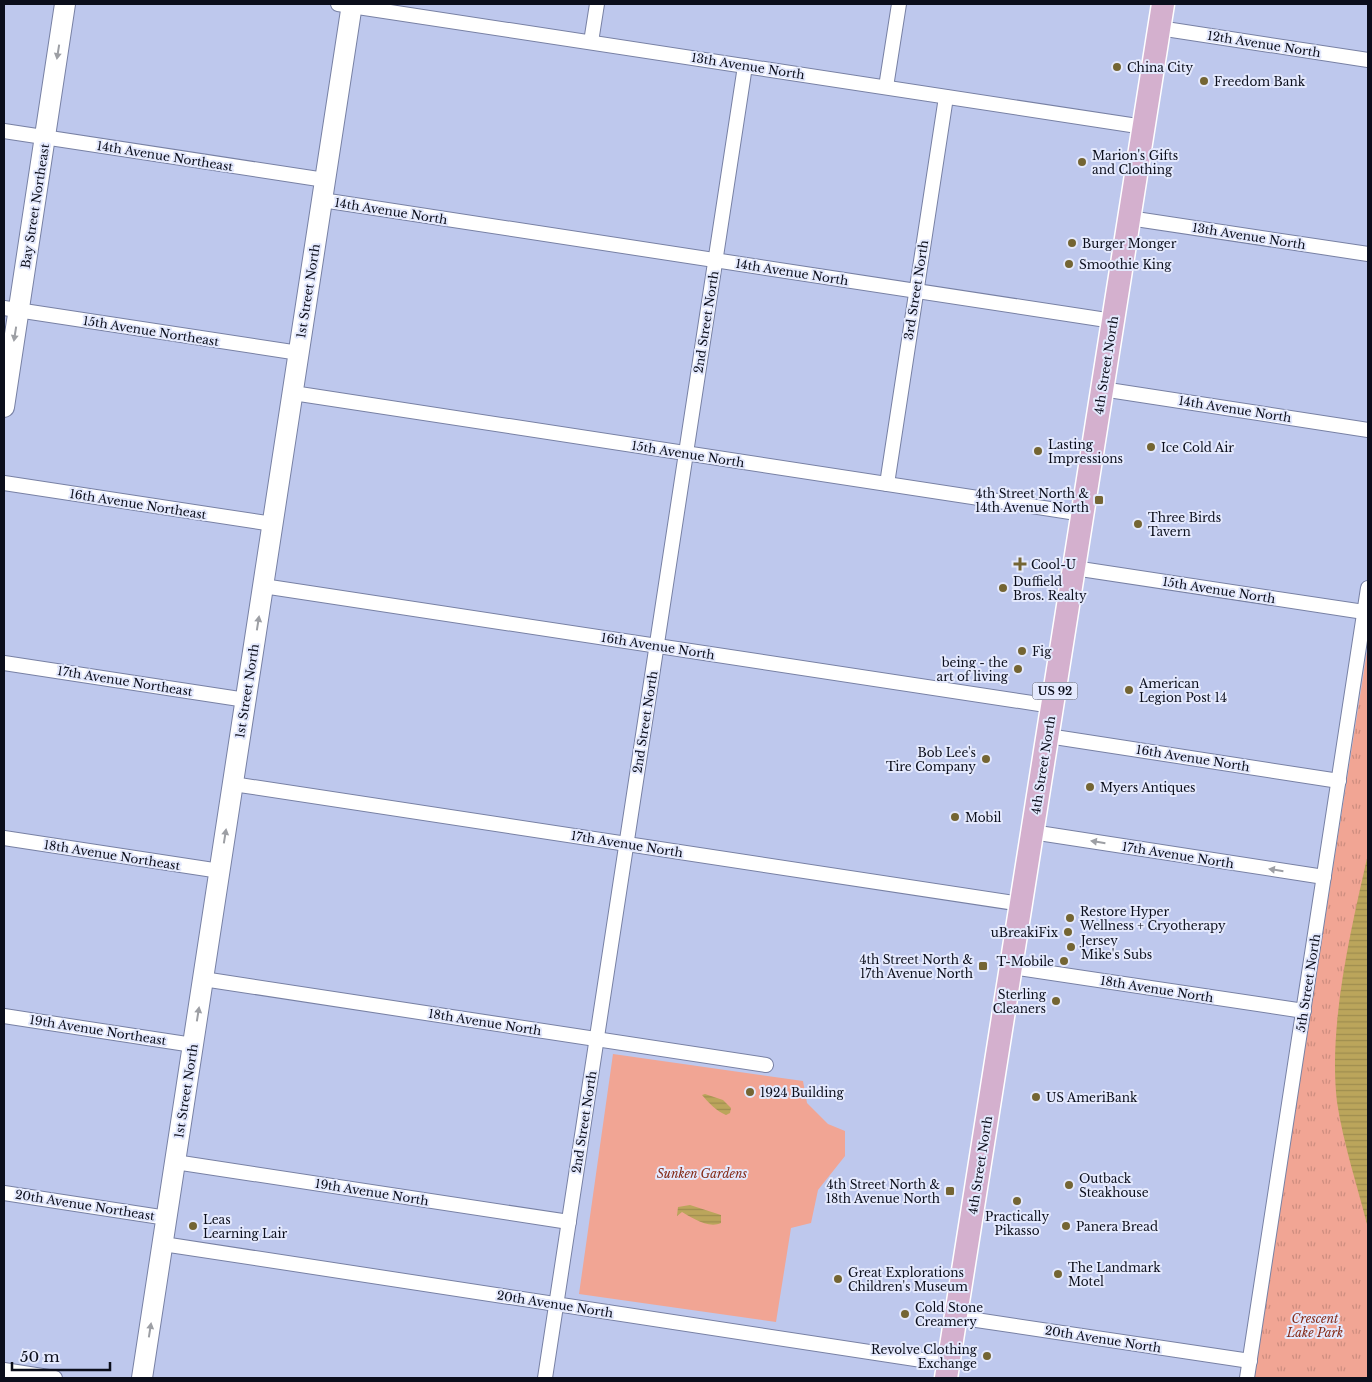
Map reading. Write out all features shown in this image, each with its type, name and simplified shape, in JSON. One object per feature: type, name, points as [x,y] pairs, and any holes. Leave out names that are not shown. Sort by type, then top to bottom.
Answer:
[{"type":"main road","name":"4th Street North","points":[[947,1371],[1163,4]]},
{"type":"street","name":"Bay Street Northeast","points":[[4,408],[11,309],[45,137],[65,4]]},
{"type":"street","name":"13th Avenue North","points":[[347,4],[1144,127]]},
{"type":"street","name":"1st Street North","points":[[142,1378],[325,180],[347,4]]},
{"type":"street","points":[[592,42],[598,4]]},
{"type":"street","points":[[886,88],[899,4]]},
{"type":"street","name":"12th Avenue North","points":[[1159,28],[1368,60]]},
{"type":"street","name":"2nd Street North","points":[[545,1378],[745,66]]},
{"type":"street","name":"3rd Street North","points":[[887,484],[946,97]]},
{"type":"street","name":"14th Avenue Northeast","points":[[4,131],[325,180]]},
{"type":"street","name":"14th Avenue North","points":[[322,200],[1113,321]]},
{"type":"street","name":"13th Avenue North","points":[[1129,218],[1368,254]]},
{"type":"street","name":"15th Avenue Northeast","points":[[11,309],[299,353]]},
{"type":"street","name":"14th Avenue North","points":[[1102,389],[1368,430]]},
{"type":"street","name":"15th Avenue North","points":[[293,394],[1082,514]]},
{"type":"street","name":"16th Avenue Northeast","points":[[4,483],[273,524]]},
{"type":"street","name":"15th Avenue North","points":[[1074,568],[1364,612]]},
{"type":"street","name":"16th Avenue North","points":[[263,586],[1052,706]]},
{"type":"street","name":"5th Street North","points":[[1248,1378],[1368,588]]},
{"type":"street","name":"17th Avenue Northeast","points":[[4,663],[246,700]]},
{"type":"street","name":"16th Avenue North","points":[[1048,736],[1339,781]]},
{"type":"street","name":"17th Avenue North","points":[[233,784],[1021,904]]},
{"type":"street","name":"17th Avenue North","points":[[1032,832],[1324,877]]},
{"type":"street","name":"18th Avenue Northeast","points":[[4,838],[220,871]]},
{"type":"street","name":"18th Avenue North","points":[[1011,966],[1304,1011]]},
{"type":"street","name":"18th Avenue North","points":[[204,979],[766,1065]]},
{"type":"street","name":"19th Avenue Northeast","points":[[4,1016],[193,1045]]},
{"type":"street","name":"19th Avenue North","points":[[175,1162],[569,1222]]},
{"type":"street","name":"20th Avenue Northeast","points":[[4,1193],[167,1218]]},
{"type":"street","name":"20th Avenue North","points":[[163,1244],[556,1305],[947,1371]]},
{"type":"street","name":"20th Avenue North","points":[[956,1316],[1250,1361]]},
{"type":"street","points":[[4,1370],[55,1378]]},
{"type":"green space","name":"Crescent Lake Park","points":[[1368,645],[1368,1378],[1253,1378]]},
{"type":"green space","name":"Sunken Gardens","points":[[613,1054],[803,1081],[807,1103],[828,1124],[845,1131],[845,1156],[818,1190],[811,1223],[791,1228],[776,1322],[579,1294]]},
{"type":"shaded area","points":[[1368,854],[1368,1228],[1343,1133],[1337,1102],[1335,1072],[1338,1009],[1348,945]]},
{"type":"shaded area","points":[[705,1094],[723,1100],[731,1108],[730,1113],[726,1115],[716,1109],[702,1095]]},
{"type":"shaded area","points":[[690,1205],[721,1215],[721,1223],[711,1225],[682,1212],[677,1216],[678,1207]]},
{"type":"place","name":"China City","points":[[1117,67]]},
{"type":"place","name":"Freedom Bank","points":[[1204,81]]},
{"type":"place","name":"Marion's Gifts and Clothing","points":[[1082,162]]},
{"type":"place","name":"Burger Monger","points":[[1072,243]]},
{"type":"place","name":"Smoothie King","points":[[1069,264]]},
{"type":"place","name":"Ice Cold Air","points":[[1151,447]]},
{"type":"place","name":"Lasting Impressions","points":[[1038,451]]},
{"type":"place","name":"4th Street North & 14th Avenue North","points":[[1099,500]]},
{"type":"place","name":"Three Birds Tavern","points":[[1138,524]]},
{"type":"place","name":"Cool-U","points":[[1020,564]]},
{"type":"place","name":"Duffield Bros. Realty","points":[[1003,588]]},
{"type":"place","name":"Fig","points":[[1022,651]]},
{"type":"place","name":"being - the art of living","points":[[1018,669]]},
{"type":"place","name":"American Legion Post 14","points":[[1129,690]]},
{"type":"place","name":"Bob Lee's Tire Company","points":[[986,759]]},
{"type":"place","name":"Myers Antiques","points":[[1090,787]]},
{"type":"place","name":"Mobil","points":[[955,817]]},
{"type":"place","name":"Restore Hyper Wellness + Cryotherapy","points":[[1070,918]]},
{"type":"place","name":"uBreakiFix","points":[[1068,932]]},
{"type":"place","name":"Jersey Mike's Subs","points":[[1071,947]]},
{"type":"place","name":"T-Mobile","points":[[1064,961]]},
{"type":"place","name":"4th Street North & 17th Avenue North","points":[[983,966]]},
{"type":"place","name":"Sterling Cleaners","points":[[1056,1001]]},
{"type":"place","name":"1924 Building","points":[[750,1092]]},
{"type":"place","name":"US AmeriBank","points":[[1036,1097]]},
{"type":"place","name":"Outback Steakhouse","points":[[1069,1185]]},
{"type":"place","name":"4th Street North & 18th Avenue North","points":[[950,1191]]},
{"type":"place","name":"Practically Pikasso","points":[[1017,1201]]},
{"type":"place","name":"Leas Learning Lair","points":[[193,1226]]},
{"type":"place","name":"Panera Bread","points":[[1066,1226]]},
{"type":"place","name":"The Landmark Motel","points":[[1058,1274]]},
{"type":"place","name":"Great Explorations Children's Museum","points":[[838,1279]]},
{"type":"place","name":"Cold Stone Creamery","points":[[905,1314]]},
{"type":"place","name":"Revolve Clothing Exchange","points":[[987,1356]]}]
